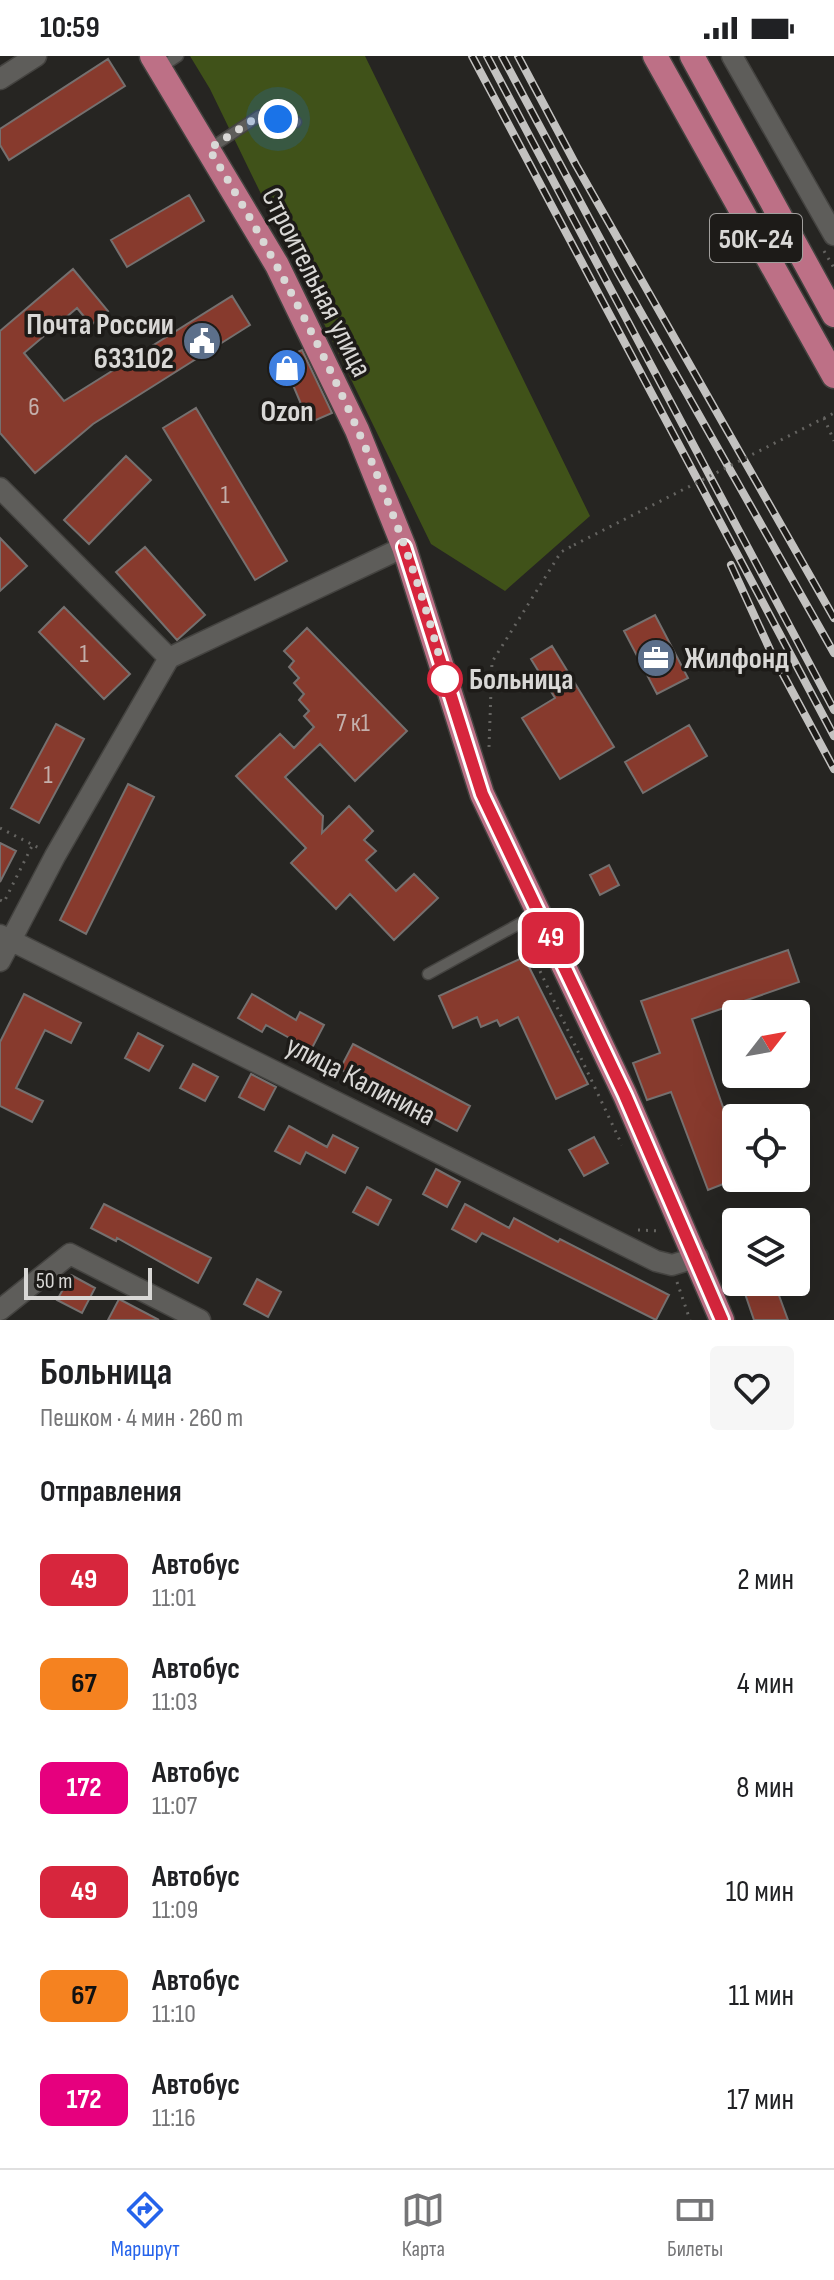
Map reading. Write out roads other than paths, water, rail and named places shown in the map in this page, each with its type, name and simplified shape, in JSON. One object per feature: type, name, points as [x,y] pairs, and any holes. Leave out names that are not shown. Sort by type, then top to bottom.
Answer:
[{"type":"main road","name":"50К-24","points":[[655,56],[834,376]]},
{"type":"main road","name":"50К-24","points":[[692,56],[834,315]]},
{"type":"main road","name":"Строительная улица","points":[[163,60],[209,149],[277,265],[357,430],[404,547],[482,794],[698,1257],[722,1320]]},
{"type":"street","points":[[0,79],[36,56]]},
{"type":"street","points":[[732,56],[831,233]]},
{"type":"street","points":[[0,488],[169,658]]},
{"type":"street","points":[[0,961],[6,936],[169,658],[404,547]]},
{"type":"street","name":"улица Калинина","points":[[6,936],[643,1255],[672,1265],[698,1257]]},
{"type":"street","points":[[0,1310],[70,1254],[200,1320]]},
{"type":"lane","points":[[209,149],[259,116],[296,122]]},
{"type":"lane","points":[[428,974],[539,913]]},
{"type":"railway","points":[[472,56],[834,736]]},
{"type":"railway","points":[[487,56],[834,710]]},
{"type":"railway","points":[[502,56],[619,274],[834,653]]},
{"type":"railway","points":[[518,56],[576,165],[834,618]]},
{"type":"railway","points":[[731,565],[771,652],[834,769]]},
{"type":"place","name":"Почта России 633102","points":[[202,341]]},
{"type":"place","name":"Ozon","points":[[287,368]]},
{"type":"place","name":"Жилфонд","points":[[656,658]]},
{"type":"place","name":"Больница","points":[[445,679]]}]
